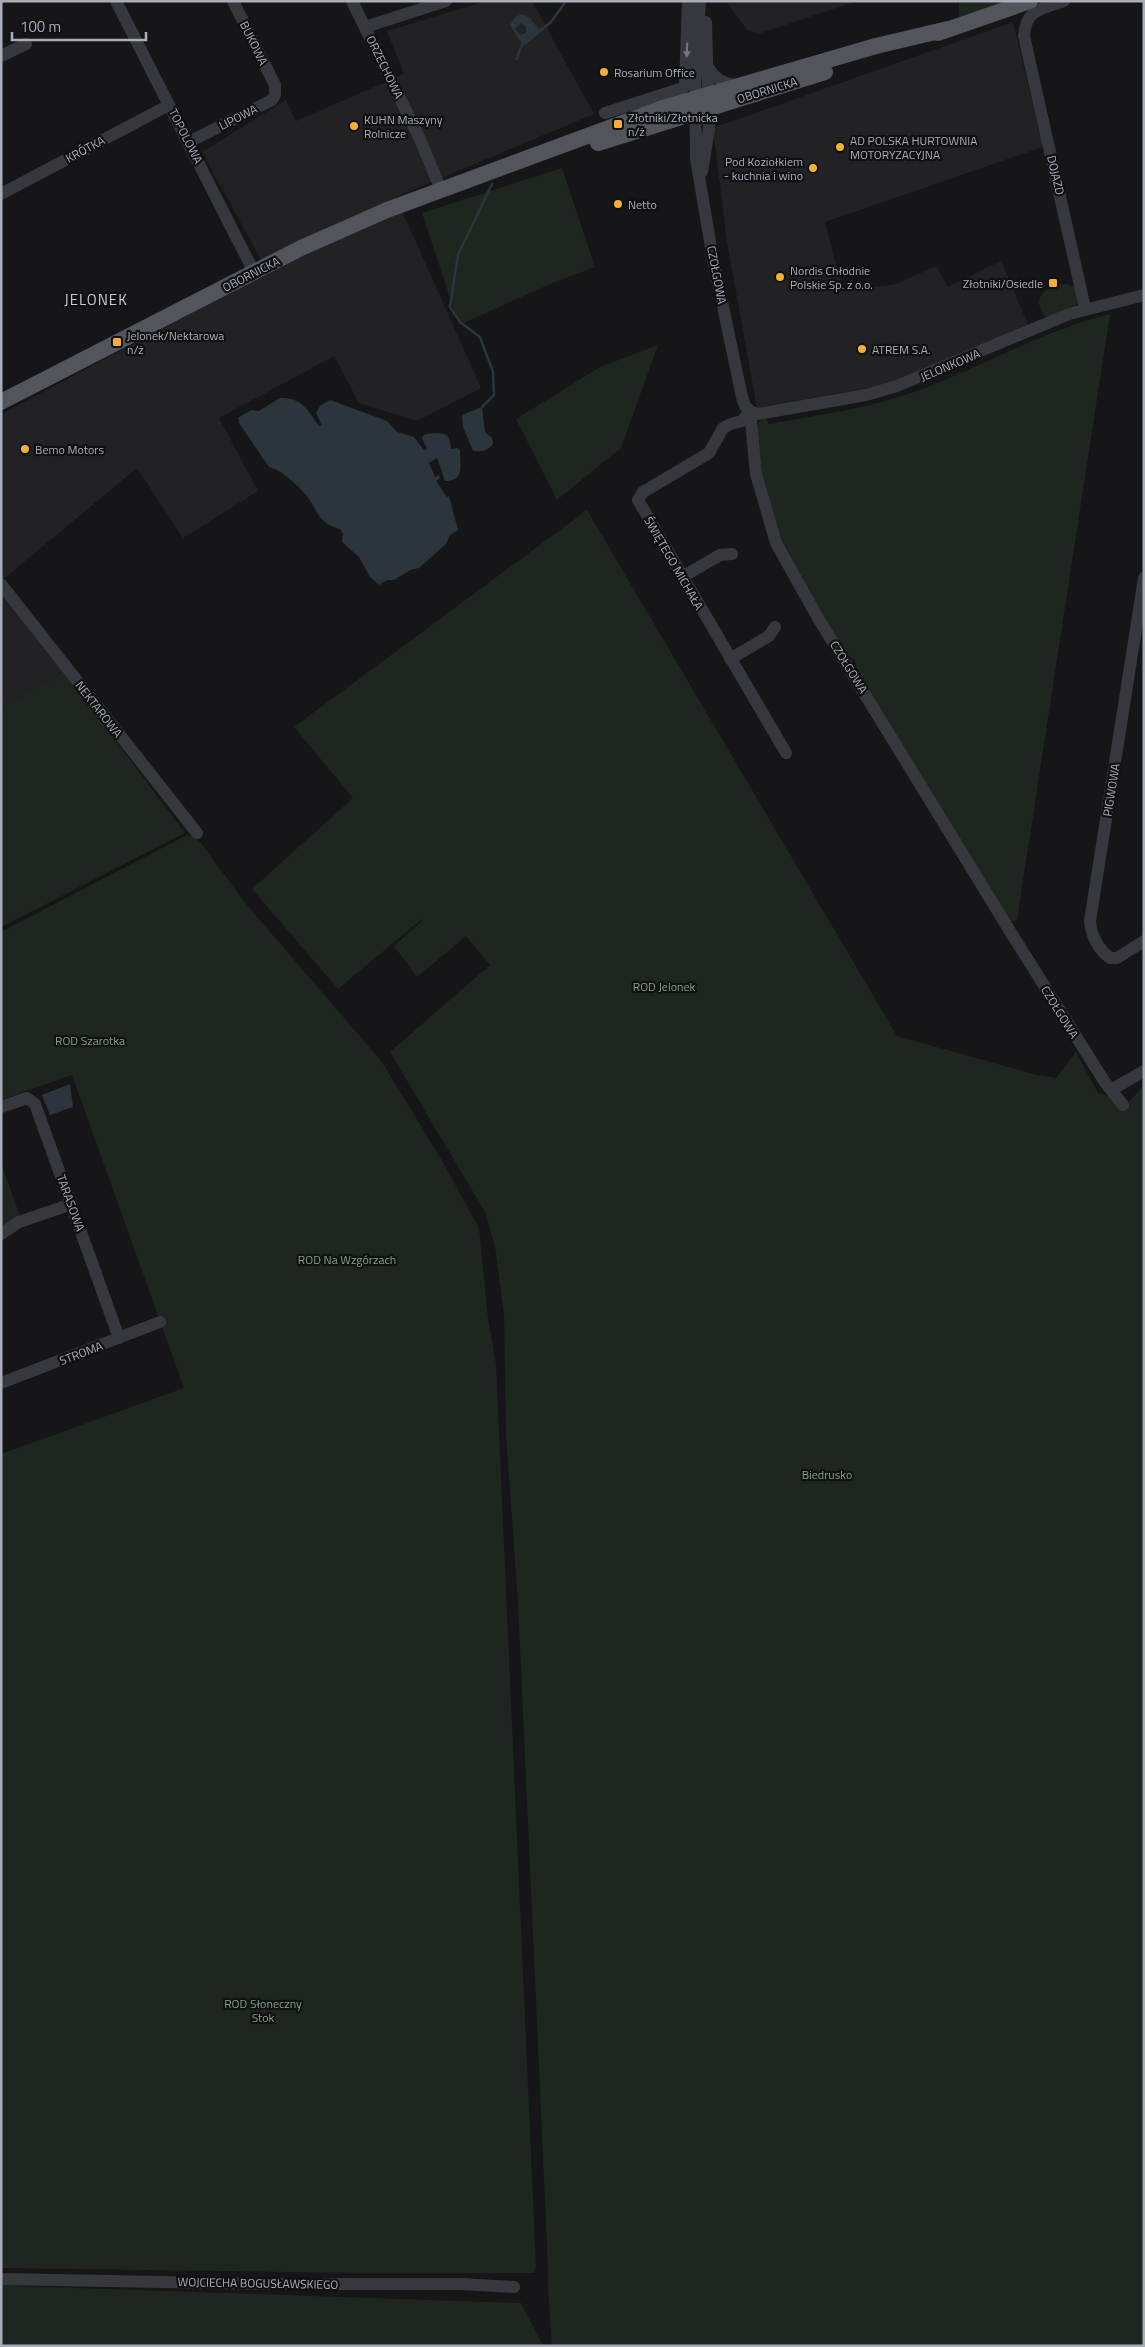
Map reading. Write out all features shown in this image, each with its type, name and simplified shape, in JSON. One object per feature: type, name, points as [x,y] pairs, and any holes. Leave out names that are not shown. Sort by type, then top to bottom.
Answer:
[{"type":"main road","name":"OBORNICKA","points":[[5,398],[357,222],[498,171],[611,126],[908,45],[1030,1]]},
{"type":"main road","name":"OBORNICKA","points":[[498,171],[551,158],[667,120],[698,103],[740,85],[876,46],[948,29]]},
{"type":"street","name":"TOPOLOWA","points":[[116,1],[254,272]]},
{"type":"street","name":"BUKOWA","points":[[233,1],[275,85]]},
{"type":"street","name":"ORZECHOWA","points":[[352,1],[419,137],[442,190]]},
{"type":"street","name":"ORZECHOWA","points":[[365,27],[446,1]]},
{"type":"street","points":[[605,113],[683,88],[685,84],[688,1]]},
{"type":"street","points":[[698,103],[700,1]]},
{"type":"street","points":[[698,103],[708,67],[706,1]]},
{"type":"street","name":"DOJAZD","points":[[1064,1],[1030,14],[1025,25],[1025,42],[1085,308]]},
{"type":"street","points":[[1,56],[26,44]]},
{"type":"street","points":[[708,67],[718,80],[740,85]]},
{"type":"street","name":"LIPOWA","points":[[189,142],[272,100],[276,95],[275,85]]},
{"type":"street","name":"CZOŁGOWA","points":[[698,103],[696,159],[713,259],[740,387],[745,406],[750,411],[756,474],[776,544],[818,618],[1012,936],[1111,1090],[1123,1105]]},
{"type":"street","name":"CZOŁGOWA","points":[[698,103],[709,129],[700,179]]},
{"type":"street","name":"KRÓTKA","points":[[1,194],[169,105]]},
{"type":"street","points":[[667,120],[689,124],[696,133]]},
{"type":"street","name":"JELONKOWA","points":[[750,411],[757,414],[769,412],[866,394],[897,386],[1085,308],[1144,295]]},
{"type":"street","name":"ŚWIĘTEGO MICHAŁA","points":[[750,411],[742,421],[723,428],[709,453],[640,495],[638,500],[786,754]]},
{"type":"street","points":[[682,577],[720,555],[732,554]]},
{"type":"street","name":"PIGWOWA","points":[[1144,578],[1090,921],[1091,932],[1103,952],[1110,958],[1117,958],[1144,941]]},
{"type":"street","name":"NEKTAROWA","points":[[1,584],[197,833]]},
{"type":"street","points":[[730,659],[770,636],[775,627]]},
{"type":"street","points":[[1111,1090],[1144,1071]]},
{"type":"street","name":"TARASOWA","points":[[1,1107],[27,1098],[35,1104],[119,1338]]},
{"type":"street","points":[[1,1234],[19,1222],[72,1204]]},
{"type":"street","name":"STROMA","points":[[2,1379],[160,1322]]},
{"type":"street","name":"WOJCIECHA BOGUSŁAWSKIEGO","points":[[1,2279],[277,2284],[461,2284],[514,2287]]},
{"type":"shaded area","points":[[486,1],[532,1],[594,114],[396,197],[481,388],[417,421],[359,403],[334,356],[219,418],[258,491],[183,538],[137,468],[1,581],[1,414],[268,273],[202,152],[286,100],[296,121],[404,74],[387,31]]},
{"type":"shaded area","points":[[726,1],[857,1],[758,34],[747,30]]},
{"type":"shaded area","points":[[522,14],[530,18],[541,32],[520,49],[521,42],[510,25],[515,17]],"holes":[[[521,23],[526,26],[526,33],[520,35],[515,29]]]},
{"type":"shaded area","points":[[1013,22],[1043,147],[825,222],[843,291],[896,284],[936,266],[948,287],[1001,261],[1029,327],[895,383],[757,408],[727,242],[713,128]]},
{"type":"shaded area","points":[[280,398],[299,402],[319,426],[322,425],[316,413],[320,406],[330,400],[387,421],[397,432],[414,437],[424,450],[427,449],[422,438],[425,434],[440,433],[447,436],[451,449],[458,448],[460,451],[461,467],[459,475],[456,478],[445,481],[437,458],[429,463],[435,477],[439,475],[440,478],[436,481],[447,497],[449,496],[458,530],[450,535],[446,544],[419,568],[410,570],[394,580],[387,580],[379,585],[370,577],[359,557],[342,542],[343,534],[340,529],[326,523],[322,519],[306,495],[289,478],[269,467],[239,423],[238,418],[251,410],[259,411]]},
{"type":"shaded area","points":[[482,407],[485,432],[492,438],[493,444],[484,451],[473,451],[463,427],[462,415]]},
{"type":"shaded area","points":[[1,590],[64,672],[1,707]]},
{"type":"shaded area","points":[[70,1084],[73,1107],[50,1115],[42,1095]]},
{"type":"green space","points":[[959,1],[1008,1],[959,17]]},
{"type":"green space","points":[[562,168],[595,267],[555,282],[459,325],[422,213]]},
{"type":"green space","points":[[1067,284],[1076,288],[1078,301],[1076,304],[1064,313],[1045,316],[1039,303],[1043,293],[1053,287]]},
{"type":"green space","points":[[1110,314],[1017,920],[1009,922],[859,678],[855,660],[847,655],[780,543],[765,498],[756,426],[761,420],[767,418],[768,424],[883,402],[944,381],[1061,329]]},
{"type":"green space","points":[[658,345],[621,448],[557,500],[516,419],[600,367]]},
{"type":"green space","name":"Biedrusko","points":[[587,510],[897,1036],[1037,1075],[1056,1078],[1076,1052],[1098,1093],[1129,1102],[1144,1085],[1144,2346],[552,2346],[518,1602],[506,1435],[504,1315],[495,1246],[485,1212],[390,1052],[490,965],[466,936],[417,977],[394,946],[422,919],[338,989],[252,889],[353,798],[294,727]]},
{"type":"green space","points":[[64,672],[185,833],[1,927],[1,707]]},
{"type":"green space","name":"ROD Słoneczny Stok","points":[[189,834],[200,842],[247,905],[382,1062],[441,1159],[479,1228],[488,1318],[496,1364],[536,2267],[534,2273],[360,2273],[1,2268],[1,1454],[184,1388],[72,1075],[1,1100],[1,932]]},
{"type":"green space","points":[[1,1163],[20,1216],[1,1227]]},
{"type":"green space","points":[[1,2283],[18,2286],[521,2303],[543,2346],[1,2346]]},
{"type":"waterway","points":[[541,30],[551,22],[566,1]]},
{"type":"waterway","points":[[517,59],[520,49]]},
{"type":"waterway","points":[[482,407],[494,395],[493,372],[480,337],[460,322],[450,307],[458,255],[492,184]]},
{"type":"place","name":"Rosarium Office","points":[[604,72]]},
{"type":"place","name":"Złotniki/Złotnicka n/ż","points":[[618,124]]},
{"type":"place","name":"KUHN Maszyny Rolnicze","points":[[354,126]]},
{"type":"place","name":"AD POLSKA HURTOWNIA MOTORYZACYJNA","points":[[840,147]]},
{"type":"place","name":"Pod Koziołkiem - kuchnia i wino","points":[[813,168]]},
{"type":"place","name":"Netto","points":[[618,204]]},
{"type":"place","name":"Nordis Chłodnie Polskie Sp. z o.o.","points":[[780,277]]},
{"type":"place","name":"Złotniki/Osiedle","points":[[1053,283]]},
{"type":"place","name":"Jelonek/Nektarowa n/ż","points":[[117,342]]},
{"type":"place","name":"ATREM S.A.","points":[[862,349]]},
{"type":"place","name":"Bemo Motors","points":[[25,449]]},
{"type":"district","name":"JELONEK","points":[[96,299]]},
{"type":"park label","name":"ROD Jelonek","points":[[664,986]]},
{"type":"park label","name":"ROD Szarotka","points":[[90,1040]]},
{"type":"park label","name":"ROD Na Wzgórzach","points":[[347,1259]]}]
